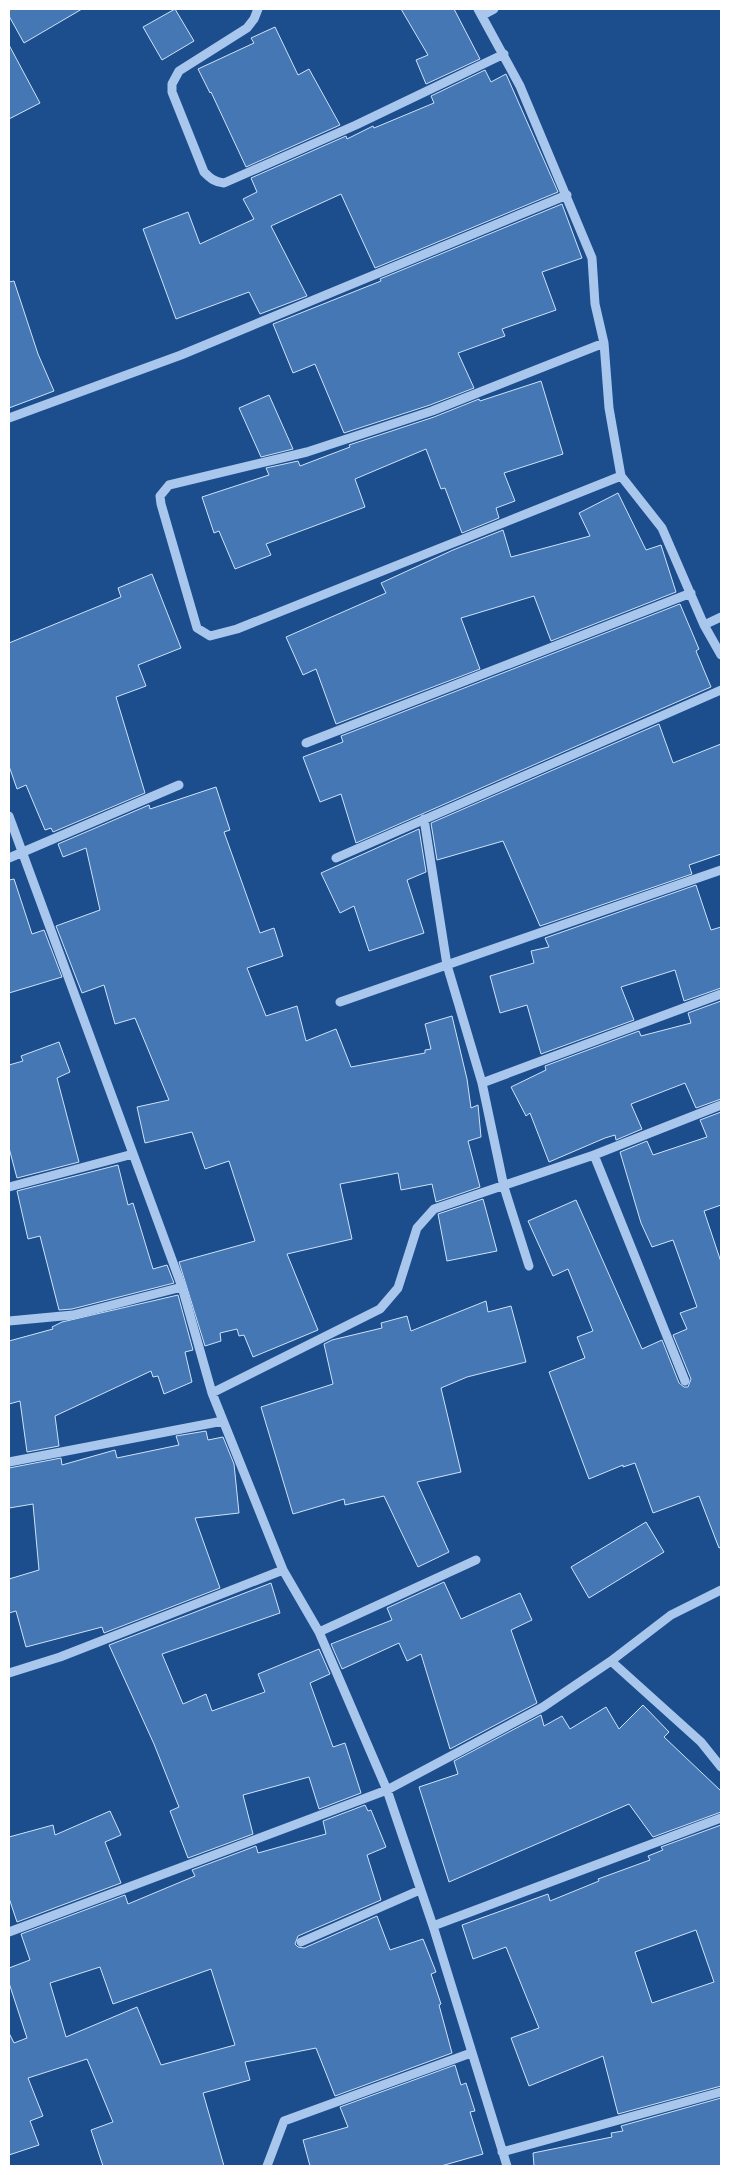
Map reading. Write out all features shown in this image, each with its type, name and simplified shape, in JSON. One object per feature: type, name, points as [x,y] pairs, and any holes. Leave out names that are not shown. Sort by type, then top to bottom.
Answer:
[{"type":"street","points":[[258,9],[254,19],[246,28],[179,71],[172,84],[172,92],[204,172],[211,180],[217,182],[224,183],[356,125],[504,54]]},
{"type":"street","points":[[494,9],[480,12],[504,54],[528,104],[592,258],[595,304],[604,343],[610,408],[621,476],[662,528],[704,625],[721,655]]},
{"type":"street","points":[[9,418],[181,355],[567,195]]},
{"type":"street","points":[[604,343],[432,411],[307,452],[169,485],[160,496],[197,628],[210,636],[237,629],[621,476]]},
{"type":"street","points":[[306,742],[691,593]]},
{"type":"street","points":[[704,625],[721,617]]},
{"type":"street","points":[[336,858],[721,690]]},
{"type":"street","points":[[9,858],[180,785]]},
{"type":"street","points":[[9,816],[21,854],[182,1287],[212,1393],[283,1570],[319,1632],[386,1790],[433,1926],[507,2166]]},
{"type":"street","points":[[424,820],[448,965],[482,1082],[504,1187],[529,1266]]},
{"type":"street","points":[[340,1002],[721,870]]},
{"type":"street","points":[[482,1082],[721,994]]},
{"type":"street","points":[[212,1393],[380,1309],[398,1288],[418,1228],[434,1209],[504,1187],[594,1155],[721,1105]]},
{"type":"street","points":[[9,1187],[133,1154]]},
{"type":"street","points":[[594,1155],[685,1381]]},
{"type":"street","points":[[9,1321],[73,1315],[182,1287]]},
{"type":"street","points":[[9,1462],[223,1421]]},
{"type":"street","points":[[319,1632],[476,1560]]},
{"type":"street","points":[[9,1673],[60,1657],[283,1570]]},
{"type":"street","points":[[9,1932],[386,1790],[543,1708],[611,1661],[671,1615],[721,1590]]},
{"type":"street","points":[[611,1661],[701,1742],[721,1767]]},
{"type":"street","points":[[433,1926],[721,1818]]},
{"type":"street","points":[[301,1942],[420,1890]]},
{"type":"street","points":[[268,2166],[284,2121],[472,2052]]},
{"type":"street","points":[[502,2152],[721,2092]]},
{"type":"building","points":[[9,9],[82,9],[24,43],[9,16]]},
{"type":"building","points":[[175,9],[194,41],[162,60],[143,27]]},
{"type":"building","points":[[401,9],[454,9],[480,59],[426,84],[416,60],[428,55]]},
{"type":"building","points":[[275,27],[298,75],[309,69],[340,125],[246,167],[211,92],[198,69],[254,43],[251,38]]},
{"type":"building","points":[[9,45],[40,103],[9,119]]},
{"type":"building","points":[[485,70],[491,82],[506,74],[558,192],[375,268],[341,194],[271,226],[307,296],[260,314],[249,292],[176,319],[143,229],[188,212],[200,244],[254,219],[243,199],[257,192],[251,178],[346,136],[347,139],[373,126],[374,128],[434,103],[431,96]]},
{"type":"building","points":[[562,204],[582,258],[542,272],[556,310],[502,329],[505,336],[458,353],[474,388],[430,405],[344,433],[315,364],[293,373],[273,324],[381,281],[380,279]]},
{"type":"building","points":[[14,281],[38,354],[54,391],[9,408],[9,282]]},
{"type":"building","points":[[541,381],[563,454],[504,473],[515,501],[496,508],[499,518],[462,533],[445,488],[441,489],[426,449],[355,479],[365,507],[266,544],[271,555],[235,569],[219,531],[214,533],[202,497],[269,475],[266,468],[298,461],[300,466],[350,447],[349,445],[434,417],[479,399],[480,401]]},
{"type":"building","points":[[269,395],[293,449],[261,457],[239,408]]},
{"type":"building","points":[[618,493],[646,550],[661,545],[676,592],[551,641],[534,596],[461,618],[480,669],[336,724],[316,669],[303,675],[286,637],[386,593],[381,583],[453,550],[503,530],[511,557],[590,536],[579,513]]},
{"type":"building","points":[[152,574],[181,648],[138,665],[146,686],[116,697],[145,793],[53,832],[51,828],[45,830],[26,785],[17,789],[9,766],[9,643],[121,597],[118,588]]},
{"type":"building","points":[[680,604],[699,649],[696,651],[711,687],[356,843],[341,794],[320,802],[303,757],[343,742],[341,736]]},
{"type":"building","points":[[659,724],[673,763],[721,744],[721,854],[689,865],[692,874],[540,926],[503,841],[437,860],[431,823]]},
{"type":"building","points":[[216,787],[230,830],[224,832],[260,933],[274,928],[283,956],[247,968],[266,1016],[297,1006],[306,1041],[336,1029],[351,1067],[425,1053],[425,1050],[431,1049],[425,1024],[452,1016],[467,1079],[471,1108],[478,1105],[481,1137],[468,1141],[480,1187],[436,1202],[432,1184],[401,1190],[398,1173],[340,1184],[352,1239],[287,1254],[318,1330],[253,1357],[244,1335],[239,1336],[237,1329],[220,1333],[221,1341],[205,1346],[179,1262],[255,1241],[229,1161],[205,1169],[192,1132],[145,1143],[137,1107],[169,1100],[135,1018],[115,1024],[104,985],[82,993],[56,926],[100,910],[86,848],[63,857],[58,844],[149,805],[150,809]]},
{"type":"building","points":[[419,829],[426,872],[407,880],[424,933],[369,951],[354,906],[340,913],[321,873]]},
{"type":"building","points":[[14,879],[32,934],[44,930],[62,977],[9,993],[9,880]]},
{"type":"building","points":[[696,885],[711,930],[721,927],[721,988],[684,1001],[675,970],[621,987],[634,1020],[541,1054],[527,1005],[500,1013],[490,976],[534,963],[531,951],[549,947],[545,938]]},
{"type":"building","points":[[721,1001],[721,1099],[696,1108],[685,1083],[631,1104],[642,1129],[616,1140],[615,1135],[605,1138],[549,1162],[530,1113],[526,1116],[511,1087],[546,1070],[545,1066],[639,1031],[641,1036],[691,1023],[688,1013]]},
{"type":"building","points":[[59,1042],[70,1072],[57,1078],[79,1162],[17,1178],[9,1148],[9,1065],[23,1061],[21,1056]]},
{"type":"building","points":[[721,1112],[721,1205],[704,1211],[721,1262],[721,1547],[719,1548],[699,1496],[653,1513],[635,1463],[623,1467],[623,1465],[589,1479],[549,1372],[585,1358],[577,1337],[593,1331],[568,1269],[553,1276],[528,1221],[576,1200],[642,1349],[662,1340],[679,1383],[684,1387],[688,1387],[691,1379],[673,1335],[687,1329],[680,1313],[697,1307],[673,1240],[652,1247],[641,1223],[620,1152],[647,1141],[653,1155],[707,1137],[700,1120]]},
{"type":"building","points":[[118,1165],[128,1205],[133,1203],[153,1269],[167,1265],[174,1283],[72,1309],[59,1310],[40,1236],[28,1239],[17,1191]]},
{"type":"building","points":[[483,1199],[497,1251],[447,1261],[438,1214]]},
{"type":"building","points":[[178,1295],[193,1350],[185,1352],[192,1382],[164,1394],[158,1376],[153,1377],[151,1371],[55,1416],[59,1446],[27,1452],[20,1401],[9,1404],[9,1341],[53,1329],[52,1327],[62,1322]]},
{"type":"building","points":[[486,1301],[488,1312],[511,1306],[526,1362],[467,1377],[441,1388],[461,1472],[417,1482],[449,1552],[418,1567],[384,1496],[345,1505],[344,1499],[293,1514],[261,1407],[333,1384],[324,1344],[332,1340],[382,1328],[381,1323],[407,1316],[411,1331]]},
{"type":"building","points":[[206,1431],[208,1440],[223,1437],[234,1464],[239,1513],[195,1518],[220,1588],[104,1633],[102,1627],[26,1647],[16,1611],[9,1613],[9,1579],[39,1570],[33,1504],[9,1508],[9,1468],[61,1458],[62,1465],[115,1450],[117,1458],[179,1445],[176,1436]]},
{"type":"building","points":[[646,1522],[664,1552],[589,1598],[571,1567]]},
{"type":"building","points":[[444,1582],[461,1619],[520,1593],[532,1620],[511,1630],[537,1703],[450,1749],[421,1654],[407,1661],[399,1643],[342,1669],[331,1644],[392,1620],[387,1608]]},
{"type":"building","points":[[271,1583],[280,1613],[162,1654],[183,1704],[206,1694],[212,1711],[265,1692],[258,1674],[319,1649],[330,1674],[310,1683],[333,1747],[345,1743],[361,1793],[319,1809],[309,1777],[243,1795],[253,1834],[188,1858],[170,1811],[179,1807],[154,1744],[109,1645]]},
{"type":"building","points":[[643,1705],[669,1732],[664,1737],[721,1791],[721,1812],[653,1837],[629,1804],[449,1882],[419,1787],[458,1774],[454,1761],[541,1715],[544,1726],[562,1716],[570,1729],[606,1707],[619,1729]]},
{"type":"building","points":[[365,1805],[368,1811],[371,1810],[386,1847],[367,1855],[381,1900],[298,1936],[295,1944],[298,1947],[304,1948],[377,1916],[390,1950],[423,1939],[436,1972],[431,1974],[441,2004],[439,2005],[452,2053],[335,2096],[316,2048],[245,2062],[250,2080],[203,2093],[224,2166],[103,2166],[91,2130],[113,2122],[87,2059],[28,2078],[43,2116],[30,2121],[39,2145],[9,2155],[9,2033],[14,2043],[27,2038],[9,1983],[9,1968],[30,1960],[21,1934],[125,1895],[128,1904],[195,1876],[192,1870],[256,1846],[258,1853],[326,1834],[323,1821]],"holes":[[[100,1967],[113,2004],[211,1969],[235,2045],[161,2065],[137,2007],[66,2037],[50,1983]]]},
{"type":"building","points":[[110,1811],[121,1835],[105,1842],[121,1883],[17,1922],[9,1898],[9,1837],[53,1825],[55,1835]]},
{"type":"building","points":[[721,1825],[721,2086],[618,2114],[603,2056],[529,2086],[511,2038],[539,2028],[506,1947],[473,1959],[462,1925],[548,1894],[550,1901],[599,1881],[598,1879],[650,1860],[648,1856],[663,1850],[661,1847]],"holes":[[[696,1930],[714,1982],[652,2003],[635,1952]]]},
{"type":"building","points":[[455,2065],[461,2085],[466,2083],[475,2111],[470,2112],[483,2154],[441,2166],[310,2166],[303,2140],[348,2127],[340,2107]]},
{"type":"building","points":[[721,2098],[721,2166],[534,2166],[533,2153],[612,2137],[611,2133],[623,2131],[621,2126]]}]
